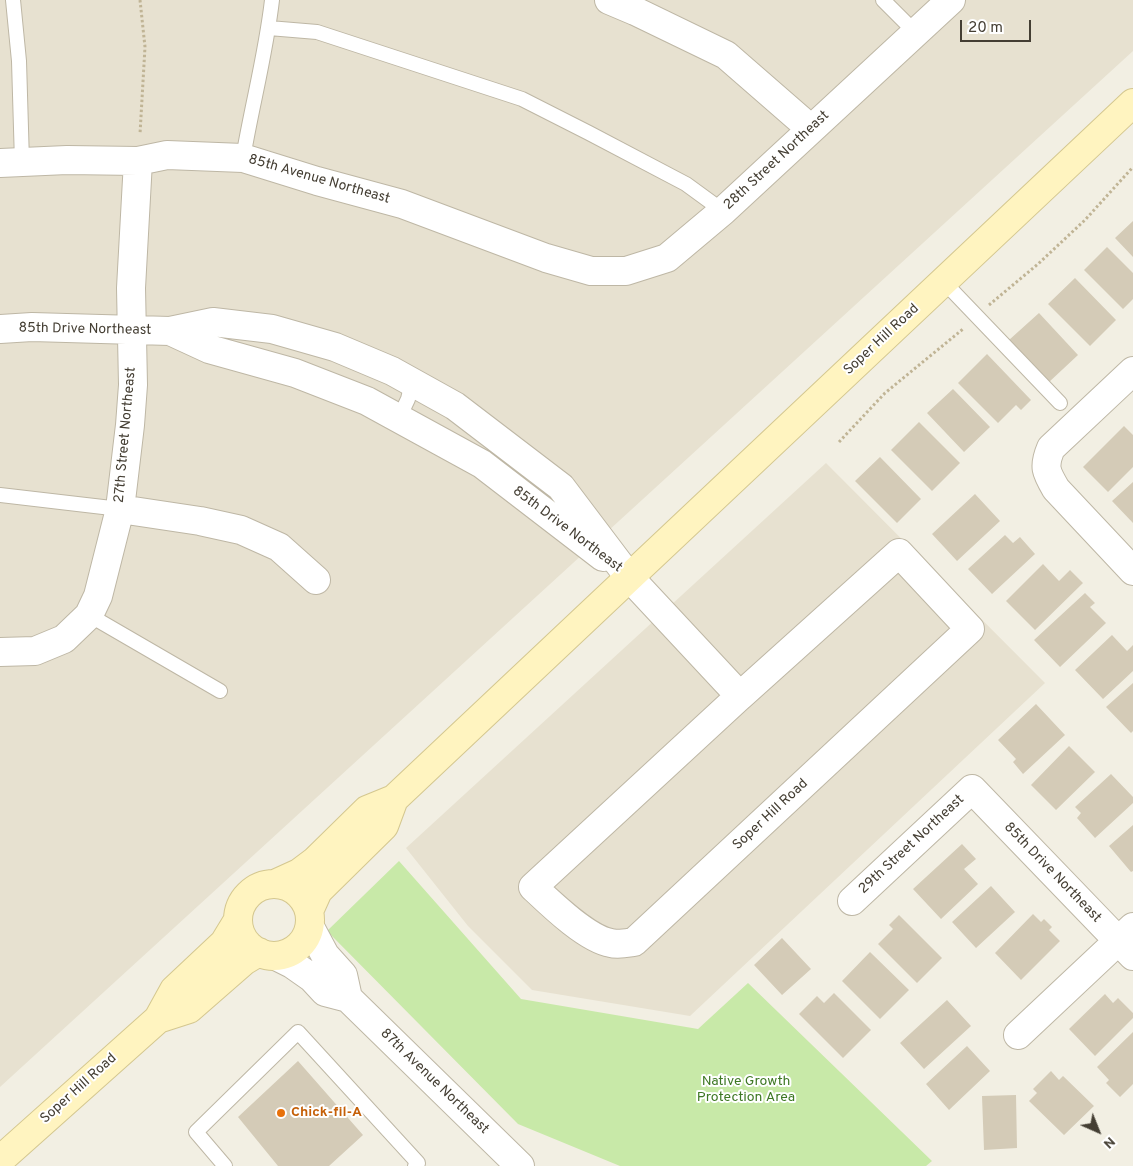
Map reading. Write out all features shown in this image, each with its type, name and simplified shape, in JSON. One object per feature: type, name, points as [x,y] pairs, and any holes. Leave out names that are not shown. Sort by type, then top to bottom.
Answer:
[{"type":"street","points":[[609,0],[634,10],[726,56],[811,129]]},
{"type":"street","name":"28th Street Northeast","points":[[626,272],[667,258],[723,211],[951,0]]},
{"type":"street","name":"Soper Hill Road","points":[[394,800],[1133,103]]},
{"type":"street","name":"85th Avenue Northeast","points":[[11,162],[138,160],[167,155],[243,158],[317,181],[402,204],[546,258],[591,271],[626,272]]},
{"type":"street","name":"27th Street Northeast","points":[[89,615],[98,596],[120,508],[133,385],[132,262],[138,160]]},
{"type":"street","name":"85th Drive Northeast","points":[[0,329],[32,327],[170,331],[213,322],[272,329],[335,348],[392,371],[454,406],[561,487],[630,577]]},
{"type":"street","name":"85th Drive Northeast","points":[[170,331],[209,349],[296,373],[368,401],[482,464],[630,577]]},
{"type":"street","points":[[1133,371],[1051,448],[1045,463],[1048,475],[1056,490],[1133,571]]},
{"type":"street","points":[[120,508],[200,521],[241,530],[279,547],[316,580]]},
{"type":"street","name":"Soper Hill Road","points":[[899,553],[970,629],[634,942],[611,944],[589,934],[532,887],[561,861],[740,696],[899,553]]},
{"type":"street","points":[[630,577],[740,696]]},
{"type":"street","points":[[0,652],[35,651],[64,639],[89,615]]},
{"type":"street","name":"85th Drive Northeast","points":[[972,789],[1128,941]]},
{"type":"street","name":"29th Street Northeast","points":[[852,901],[972,789]]},
{"type":"street","points":[[277,883],[289,886],[299,893],[307,903],[310,919],[325,954],[343,976],[348,998],[326,992],[312,978],[292,964],[267,954],[245,942],[239,931],[240,908],[245,898],[254,890],[264,885],[277,883],[299,873],[315,861],[367,810],[394,800]]},
{"type":"street","points":[[158,1019],[188,1009],[244,961],[267,954],[287,954],[297,948],[306,939],[318,891],[384,826],[394,800]]},
{"type":"street","points":[[158,1019],[174,990],[224,943],[238,920]]},
{"type":"street","points":[[1018,1036],[1128,941]]},
{"type":"street","name":"87th Avenue Northeast","points":[[348,998],[520,1166]]},
{"type":"street","name":"Soper Hill Road","points":[[0,1160],[158,1019]]},
{"type":"lane","points":[[11,162],[19,61],[13,0]]},
{"type":"lane","points":[[243,158],[272,0]]},
{"type":"lane","points":[[883,0],[916,33]]},
{"type":"lane","points":[[268,28],[317,32],[522,99],[686,184],[723,211]]},
{"type":"lane","points":[[944,282],[1060,402]]},
{"type":"lane","points":[[398,418],[408,399],[412,382]]},
{"type":"lane","points":[[0,495],[120,508]]},
{"type":"lane","points":[[89,615],[220,691]]},
{"type":"lane","points":[[224,1166],[196,1132],[298,1032],[418,1163],[415,1166]]},
{"type":"path","points":[[138,160],[145,47],[140,0]]},
{"type":"shaded area","points":[[0,0],[1133,0],[1133,51],[0,1087]]},
{"type":"shaded area","points":[[826,463],[1045,683],[690,1016],[532,990],[468,926],[406,848]]},
{"type":"green space","name":"Native Growth Protection Area","points":[[399,861],[521,999],[698,1029],[748,983],[932,1161],[926,1166],[620,1166],[518,1124],[327,931]]},
{"type":"building","points":[[1133,221],[1133,257],[1115,238]]},
{"type":"building","points":[[1107,247],[1133,273],[1133,299],[1123,309],[1084,270]]},
{"type":"building","points":[[1075,278],[1116,320],[1090,346],[1048,304]]},
{"type":"building","points":[[1039,313],[1078,355],[1048,383],[1009,340]]},
{"type":"building","points":[[987,354],[1031,400],[1021,410],[1016,405],[998,423],[958,383]]},
{"type":"building","points":[[953,389],[990,427],[964,452],[927,413]]},
{"type":"building","points":[[919,422],[960,463],[932,491],[891,450]]},
{"type":"building","points":[[1124,426],[1133,435],[1133,467],[1108,492],[1083,467]]},
{"type":"building","points":[[880,457],[921,499],[897,523],[855,481]]},
{"type":"building","points":[[1133,482],[1133,523],[1112,501]]},
{"type":"building","points":[[975,494],[1000,521],[957,561],[932,534]]},
{"type":"building","points":[[1005,535],[1013,543],[1020,537],[1035,554],[992,594],[968,569]]},
{"type":"building","points":[[1043,564],[1059,581],[1070,570],[1083,583],[1035,630],[1006,601]]},
{"type":"building","points":[[1085,593],[1095,603],[1090,607],[1106,623],[1060,667],[1034,640]]},
{"type":"building","points":[[1112,635],[1127,651],[1133,645],[1133,671],[1103,699],[1075,670]]},
{"type":"building","points":[[1133,683],[1133,731],[1131,733],[1106,707]]},
{"type":"building","points":[[1036,704],[1065,735],[1023,774],[1013,762],[1016,759],[998,740]]},
{"type":"building","points":[[1069,746],[1095,772],[1056,810],[1031,785]]},
{"type":"building","points":[[1111,774],[1133,797],[1133,803],[1095,838],[1077,818],[1081,813],[1075,807]]},
{"type":"building","points":[[1133,825],[1133,871],[1131,872],[1109,846]]},
{"type":"building","points":[[962,844],[976,859],[964,869],[978,884],[941,919],[913,889]]},
{"type":"building","points":[[991,886],[1015,912],[976,948],[952,922]]},
{"type":"building","points":[[1033,914],[1041,922],[1044,919],[1052,927],[1049,930],[1060,941],[1021,980],[995,953]]},
{"type":"building","points":[[899,915],[942,958],[917,983],[878,944],[893,929],[889,925]]},
{"type":"building","points":[[782,938],[811,969],[782,995],[754,965]]},
{"type":"building","points":[[870,952],[909,990],[880,1019],[842,981]]},
{"type":"building","points":[[834,993],[871,1030],[843,1058],[799,1014],[817,996],[824,1003]]},
{"type":"building","points":[[1105,994],[1113,1003],[1118,998],[1133,1013],[1133,1018],[1095,1056],[1069,1029]]},
{"type":"building","points":[[947,1000],[971,1026],[924,1069],[900,1043]]},
{"type":"building","points":[[1133,1032],[1133,1084],[1120,1097],[1106,1083],[1109,1080],[1097,1067]]},
{"type":"building","points":[[967,1046],[990,1071],[949,1110],[926,1084]]},
{"type":"building","points":[[298,1061],[363,1135],[329,1166],[278,1166],[238,1117]]},
{"type":"building","points":[[1051,1071],[1059,1080],[1063,1076],[1094,1106],[1064,1135],[1029,1101],[1037,1093],[1033,1089]]},
{"type":"building","points":[[1016,1095],[1017,1148],[984,1150],[982,1096]]},
{"type":"place","name":"Chick-fil-A","points":[[281,1113]]}]
